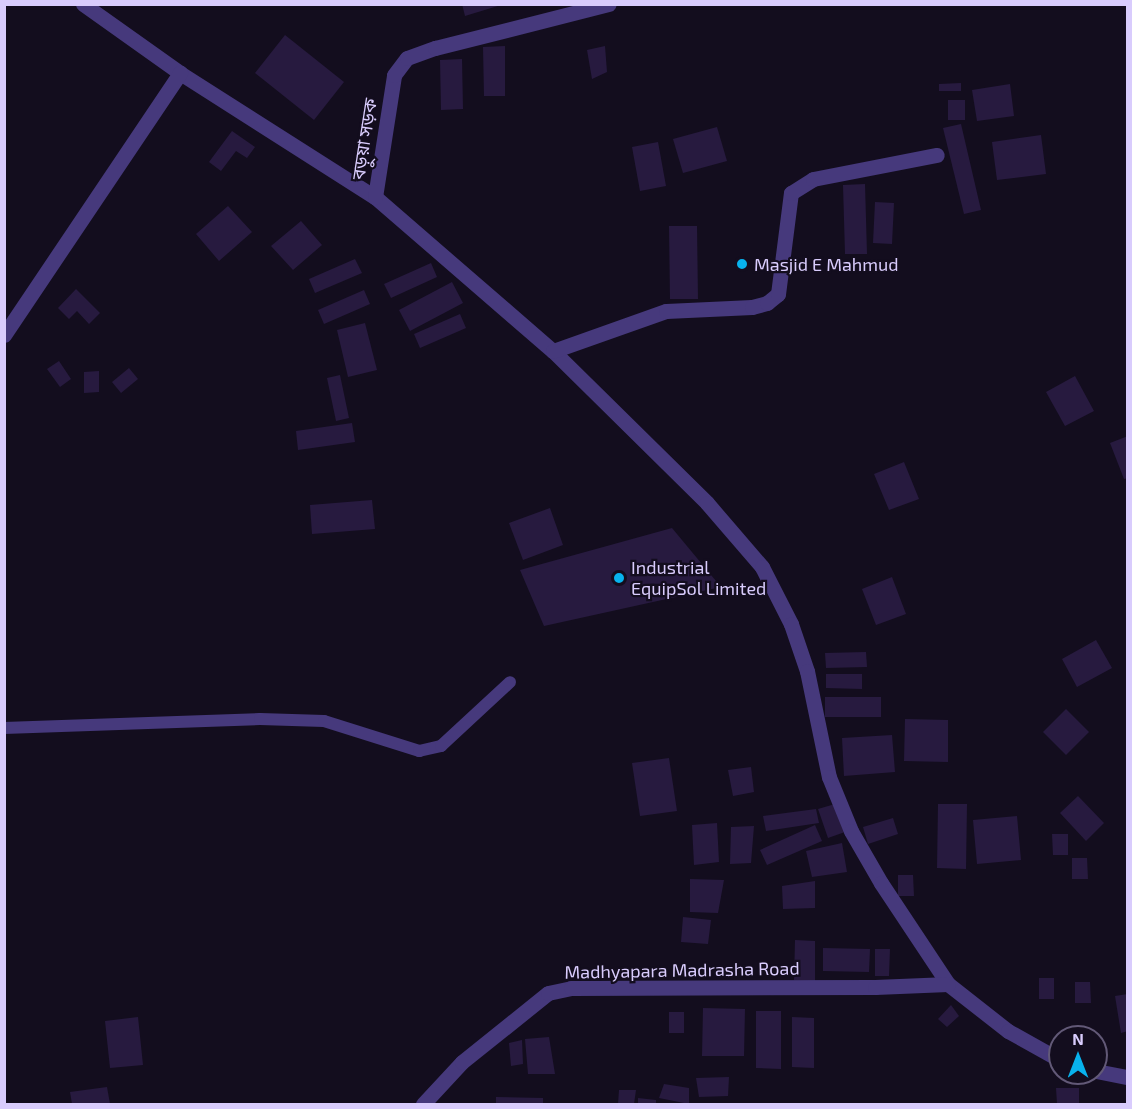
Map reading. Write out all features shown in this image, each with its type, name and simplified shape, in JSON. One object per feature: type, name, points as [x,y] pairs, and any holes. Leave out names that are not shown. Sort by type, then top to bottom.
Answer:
[{"type":"street","name":"বড়ুয়া সড়ক","points":[[83,4],[180,73],[375,197],[394,75],[407,58],[435,48],[609,4]]},
{"type":"street","points":[[4,335],[180,73]]},
{"type":"street","points":[[554,351],[666,311],[752,307],[767,303],[778,294],[791,193],[813,180],[937,155]]},
{"type":"street","points":[[375,197],[554,351],[707,503],[762,567],[791,624],[807,671],[829,777],[851,831],[881,884],[948,984],[1008,1031],[1048,1053]]},
{"type":"street","name":"Madhyapara Madrasha Road","points":[[423,1104],[462,1062],[548,993],[570,988],[863,987],[948,984]]},
{"type":"street","points":[[1108,1073],[1128,1077]]},
{"type":"lane","points":[[4,728],[260,719],[324,721],[419,751],[441,746],[510,682]]},
{"type":"building","points":[[462,4],[501,4],[501,5],[465,16]]},
{"type":"building","points":[[285,35],[344,82],[314,120],[255,73]]},
{"type":"building","points":[[505,46],[505,96],[484,96],[483,47]]},
{"type":"building","points":[[605,46],[607,72],[592,79],[587,50]]},
{"type":"building","points":[[462,59],[463,109],[441,110],[440,60]]},
{"type":"building","points":[[961,83],[961,91],[939,91],[939,84]]},
{"type":"building","points":[[1010,84],[1014,116],[977,121],[972,90]]},
{"type":"building","points":[[948,100],[965,100],[965,120],[948,120]]},
{"type":"building","points":[[961,124],[981,210],[964,214],[943,128]]},
{"type":"building","points":[[717,127],[727,161],[683,173],[673,139]]},
{"type":"building","points":[[232,131],[255,147],[247,158],[236,151],[221,171],[209,162]]},
{"type":"building","points":[[1041,135],[1046,174],[997,180],[992,142]]},
{"type":"building","points":[[658,142],[666,186],[640,191],[632,147]]},
{"type":"building","points":[[865,184],[867,254],[845,254],[843,185]]},
{"type":"building","points":[[875,202],[894,203],[892,244],[873,243]]},
{"type":"building","points":[[228,206],[252,232],[219,261],[196,234]]},
{"type":"building","points":[[301,221],[322,245],[293,270],[271,246]]},
{"type":"building","points":[[669,226],[697,226],[698,299],[670,299]]},
{"type":"building","points":[[355,259],[362,273],[315,293],[309,279]]},
{"type":"building","points":[[431,263],[437,277],[391,298],[384,284]]},
{"type":"building","points":[[452,282],[463,303],[410,331],[399,310]]},
{"type":"building","points":[[76,289],[100,313],[89,324],[77,311],[69,319],[58,308]]},
{"type":"building","points":[[364,290],[370,304],[324,324],[318,310]]},
{"type":"building","points":[[460,314],[466,328],[420,348],[414,334]]},
{"type":"building","points":[[365,323],[377,370],[348,377],[337,330]]},
{"type":"building","points":[[59,361],[71,379],[60,387],[47,369]]},
{"type":"building","points":[[129,368],[138,379],[121,393],[112,382]]},
{"type":"building","points":[[99,371],[99,392],[84,393],[84,372]]},
{"type":"building","points":[[340,375],[349,418],[336,421],[327,378]]},
{"type":"building","points":[[1075,376],[1094,411],[1065,426],[1046,392]]},
{"type":"building","points":[[352,423],[355,442],[298,450],[296,431]]},
{"type":"building","points":[[1128,436],[1128,478],[1124,479],[1110,443]]},
{"type":"building","points":[[904,462],[919,499],[889,510],[874,474]]},
{"type":"building","points":[[372,500],[375,529],[312,534],[310,505]]},
{"type":"building","points":[[550,508],[563,545],[523,560],[509,523]]},
{"type":"building","name":"Industrial EquipSol Limited","points":[[672,528],[721,587],[544,626],[520,570]]},
{"type":"building","points":[[892,577],[906,614],[876,625],[862,589]]},
{"type":"building","points":[[1096,640],[1112,668],[1077,687],[1062,659]]},
{"type":"building","points":[[866,652],[867,667],[826,668],[825,653]]},
{"type":"building","points":[[826,674],[862,674],[862,689],[826,688]]},
{"type":"building","points":[[825,697],[881,697],[881,717],[825,717]]},
{"type":"building","points":[[1066,709],[1089,732],[1066,755],[1043,732]]},
{"type":"building","points":[[905,719],[948,720],[948,762],[904,761]]},
{"type":"building","points":[[892,735],[895,772],[844,776],[842,738]]},
{"type":"building","points":[[669,758],[677,811],[640,816],[632,763]]},
{"type":"building","points":[[751,767],[754,792],[733,796],[728,770]]},
{"type":"building","points":[[1078,796],[1104,823],[1086,841],[1060,813]]},
{"type":"building","points":[[835,804],[845,832],[828,838],[818,809]]},
{"type":"building","points":[[938,804],[967,804],[966,869],[937,868]]},
{"type":"building","points":[[816,809],[819,823],[766,831],[763,816]]},
{"type":"building","points":[[1017,816],[1021,860],[977,864],[973,820]]},
{"type":"building","points":[[893,818],[898,834],[868,844],[863,827]]},
{"type":"building","points":[[717,823],[719,862],[694,865],[692,825]]},
{"type":"building","points":[[815,825],[822,841],[767,865],[760,850]]},
{"type":"building","points":[[754,826],[751,863],[730,864],[731,827]]},
{"type":"building","points":[[1052,834],[1068,834],[1068,855],[1053,855]]},
{"type":"building","points":[[842,843],[847,872],[812,877],[806,851]]},
{"type":"building","points":[[1072,858],[1087,858],[1088,879],[1072,879]]},
{"type":"building","points":[[898,875],[913,875],[914,896],[898,896]]},
{"type":"building","points":[[690,879],[724,880],[718,913],[690,912]]},
{"type":"building","points":[[815,881],[815,908],[783,909],[782,886]]},
{"type":"building","points":[[683,917],[711,920],[708,944],[681,942]]},
{"type":"building","points":[[795,940],[815,941],[815,981],[794,980]]},
{"type":"building","points":[[823,948],[870,949],[869,972],[823,971]]},
{"type":"building","points":[[875,949],[890,949],[889,976],[875,976]]},
{"type":"building","points":[[1039,978],[1054,978],[1054,999],[1039,999]]},
{"type":"building","points":[[1075,982],[1090,982],[1091,1003],[1075,1003]]},
{"type":"building","points":[[1128,994],[1128,1031],[1121,1033],[1115,996]]},
{"type":"building","points":[[951,1005],[959,1016],[947,1027],[938,1019]]},
{"type":"building","points":[[703,1008],[745,1009],[744,1056],[702,1056]]},
{"type":"building","points":[[756,1011],[781,1011],[781,1069],[756,1068]]},
{"type":"building","points":[[669,1012],[684,1012],[684,1033],[669,1033]]},
{"type":"building","points":[[138,1017],[143,1065],[110,1068],[105,1021]]},
{"type":"building","points":[[792,1017],[814,1018],[814,1068],[792,1067]]},
{"type":"building","points":[[549,1037],[555,1074],[528,1074],[525,1039]]},
{"type":"building","points":[[522,1040],[523,1064],[511,1066],[509,1043]]},
{"type":"building","points":[[729,1077],[728,1096],[699,1097],[696,1078]]},
{"type":"building","points":[[664,1084],[689,1088],[689,1104],[659,1098]]},
{"type":"building","points":[[107,1087],[110,1104],[72,1104],[70,1092]]},
{"type":"building","points":[[1056,1088],[1079,1088],[1079,1104],[1057,1104]]},
{"type":"building","points":[[619,1090],[636,1090],[634,1104],[618,1104]]},
{"type":"building","points":[[496,1097],[543,1098],[543,1104],[496,1104]]},
{"type":"building","points":[[638,1098],[656,1100],[656,1104],[638,1104]]},
{"type":"place","name":"Masjid E Mahmud","points":[[742,264]]},
{"type":"place","name":"Industrial EquipSol Limited","points":[[619,578]]}]
